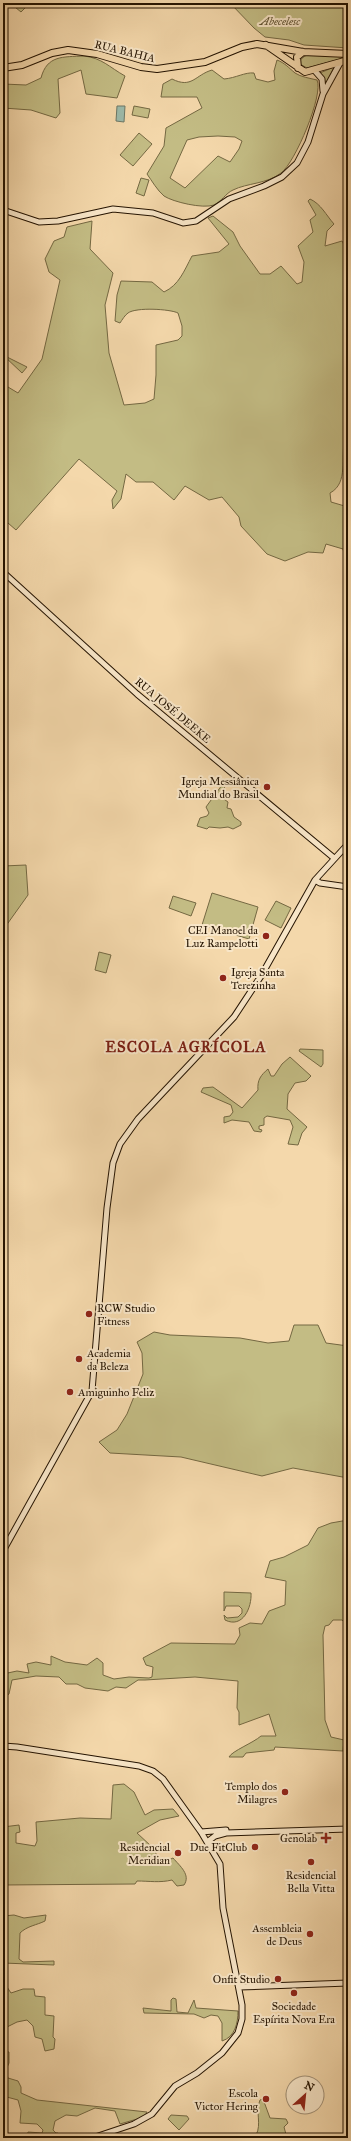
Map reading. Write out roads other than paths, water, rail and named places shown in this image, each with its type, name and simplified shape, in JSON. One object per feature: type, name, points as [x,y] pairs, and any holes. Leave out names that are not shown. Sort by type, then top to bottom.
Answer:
[{"type":"main road","name":"RUA BAHIA","points":[[3,68],[27,64],[52,53],[76,50],[97,54],[141,67],[169,68],[205,62],[242,47],[265,44],[303,52],[348,54]]},
{"type":"main road","points":[[265,44],[305,72],[314,71],[348,60]]},
{"type":"main road","points":[[298,68],[297,58],[303,52]]},
{"type":"main road","points":[[3,210],[39,222],[58,221],[113,209],[153,213],[183,223],[196,221],[229,199],[264,186],[291,169],[304,151],[323,94],[340,62]]},
{"type":"main road","points":[[314,71],[322,79],[323,94]]},
{"type":"main road","name":"RUA JOSÉ DEEKE","points":[[3,572],[137,694],[334,858]]},
{"type":"main road","points":[[3,1551],[90,1395],[93,1377],[107,1201],[113,1163],[120,1144],[138,1119],[234,1018],[261,976],[315,880],[348,844]]},
{"type":"main road","points":[[315,880],[320,883],[348,887]]},
{"type":"main road","points":[[3,1746],[17,1747],[150,1770],[164,1779],[201,1832],[220,1864],[226,1926],[239,1987],[242,2019],[234,2038],[222,2053],[197,2073],[175,2086],[157,2110],[148,2118],[92,2138]]},
{"type":"main road","points":[[207,1842],[214,1836],[220,1834],[255,1831],[348,1829]]},
{"type":"main road","points":[[201,1832],[242,1830],[255,1831]]},
{"type":"main road","points":[[239,1987],[348,1983]]},
{"type":"place","name":"Igreja Messiânica Mundial do Brasil","points":[[267,787]]},
{"type":"place","name":"CEI Manoel da Luz Rampelotti","points":[[266,936]]},
{"type":"place","name":"Igreja Santa Terezinha","points":[[223,978]]},
{"type":"place","name":"RCW Studio Fitness","points":[[89,1314]]},
{"type":"place","name":"Academia da Beleza","points":[[79,1359]]},
{"type":"place","name":"Amiguinho Feliz","points":[[70,1392]]},
{"type":"place","name":"Templo dos Milagres","points":[[285,1792]]},
{"type":"place","name":"Genolab","points":[[326,1838]]},
{"type":"place","name":"Due FitClub","points":[[255,1847]]},
{"type":"place","name":"Residencial Meridian","points":[[178,1853]]},
{"type":"place","name":"Residencial Bella Vitta","points":[[311,1862]]},
{"type":"place","name":"Assembleia de Deus","points":[[310,1934]]},
{"type":"place","name":"Onfit Studio","points":[[278,1979]]},
{"type":"place","name":"Sociedade Espírita Nova Era","points":[[294,1993]]},
{"type":"place","name":"Escola Victor Hering","points":[[266,2099]]},
{"type":"district","name":"ESCOLA AGRÍCOLA","points":[[186,1047]]},
{"type":"park label","name":"Abecelesc","points":[[280,21]]}]
